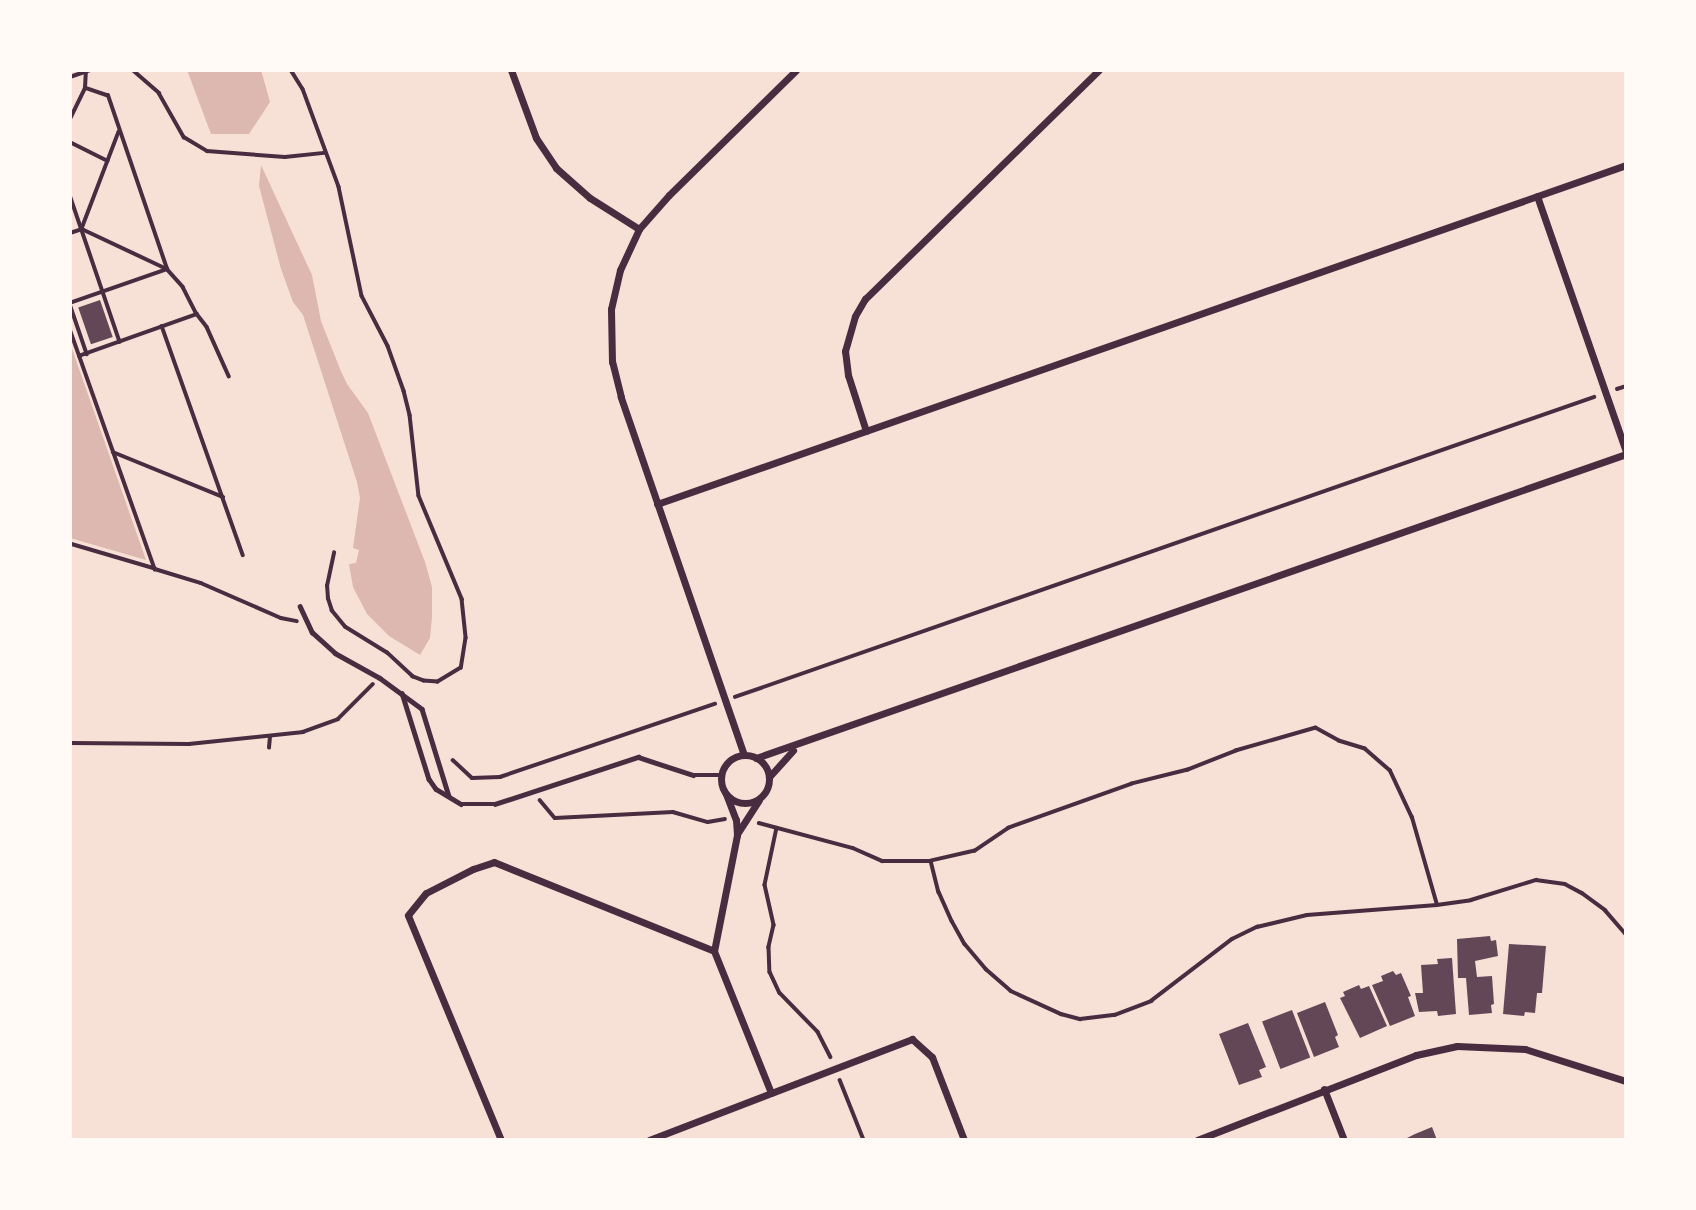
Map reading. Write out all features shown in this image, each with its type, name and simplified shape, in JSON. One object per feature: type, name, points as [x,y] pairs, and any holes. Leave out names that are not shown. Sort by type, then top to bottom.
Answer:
[{"type":"street","points":[[511,70],[536,138],[556,168],[590,198],[639,229]]},
{"type":"street","points":[[744,755],[621,397],[610,334],[620,270],[639,229],[668,195],[796,70]]},
{"type":"street","points":[[866,431],[848,375],[845,351],[848,335],[860,307],[880,284],[1099,70]]},
{"type":"street","points":[[657,504],[1626,164]]},
{"type":"street","points":[[756,758],[1626,453],[1537,196]]},
{"type":"street","points":[[737,835],[762,795],[769,777],[799,745]]},
{"type":"street","points":[[769,777],[766,767],[756,758],[744,755],[732,759],[721,775],[735,816],[737,835],[714,951],[771,1093]]},
{"type":"street","points":[[726,794],[744,803],[762,795]]},
{"type":"street","points":[[500,1140],[408,915],[426,892],[494,862],[714,951]]},
{"type":"street","points":[[649,1140],[912,1039],[932,1057],[964,1140]]},
{"type":"street","points":[[1196,1140],[1416,1055],[1476,1045],[1525,1049],[1626,1081]]},
{"type":"street","points":[[1324,1089],[1344,1140]]},
{"type":"lane","points":[[300,606],[312,632],[335,653],[380,678],[417,704],[427,717],[449,797]]},
{"type":"lane","points":[[402,693],[429,779],[436,789],[461,804],[495,804],[638,757],[693,775],[721,775]]},
{"type":"path","points":[[70,77],[88,70]]},
{"type":"path","points":[[70,119],[85,88],[88,70]]},
{"type":"path","points":[[133,70],[159,93],[184,137],[207,151],[285,157],[324,153]]},
{"type":"path","points":[[291,70],[303,89],[324,153],[340,187],[362,296],[388,346],[404,391],[410,415],[419,496],[462,598],[466,638],[461,668],[438,682],[424,681],[413,677],[387,653],[345,627],[332,611],[328,599],[328,578],[334,553]]},
{"type":"path","points":[[85,88],[108,96],[167,269]]},
{"type":"path","points":[[82,229],[120,130]]},
{"type":"path","points":[[70,142],[108,161]]},
{"type":"path","points":[[70,195],[120,342]]},
{"type":"path","points":[[70,233],[82,229],[167,269],[183,286],[207,327],[229,376]]},
{"type":"path","points":[[87,354],[70,303],[167,269]]},
{"type":"path","points":[[79,356],[197,314]]},
{"type":"path","points":[[162,326],[243,555]]},
{"type":"path","points":[[70,329],[155,569]]},
{"type":"path","points":[[453,760],[463,772],[480,779],[530,768],[1626,386]]},
{"type":"path","points":[[113,452],[223,497]]},
{"type":"path","points":[[70,544],[211,586],[281,618],[294,622],[305,619]]},
{"type":"path","points":[[70,743],[189,744],[270,737],[329,724],[380,678]]},
{"type":"path","points":[[746,819],[853,848],[882,861],[931,861],[975,851],[1009,828],[1132,783],[1188,770],[1266,741],[1316,728],[1339,741],[1365,749],[1390,771],[1412,818],[1437,905]]},
{"type":"path","points":[[270,737],[270,748]]},
{"type":"path","points":[[530,768],[542,805],[555,818],[673,812],[708,822],[735,816]]},
{"type":"path","points":[[777,828],[765,885],[774,925],[769,947],[770,971],[780,993],[818,1032],[864,1140]]},
{"type":"path","points":[[931,861],[939,892],[952,921],[965,944],[986,969],[1011,991],[1060,1014],[1080,1019],[1115,1015],[1151,1001],[1178,984],[1213,952],[1257,927],[1307,915],[1437,905],[1471,900],[1522,883],[1551,881],[1582,893],[1605,910],[1626,934]]},
{"type":"shaded area","points":[[187,70],[261,70],[270,102],[249,134],[211,134]]},
{"type":"shaded area","points":[[261,165],[312,275],[321,321],[347,384],[368,413],[425,562],[432,587],[432,617],[430,638],[420,655],[389,636],[367,614],[353,587],[349,564],[356,563],[359,550],[353,548],[360,498],[357,482],[303,315],[293,302],[281,269],[259,186]]},
{"type":"shaded area","points":[[70,343],[146,560],[70,538]]},
{"type":"building","points":[[100,300],[113,337],[91,344],[78,307]]},
{"type":"building","points":[[1490,936],[1491,941],[1496,940],[1498,956],[1475,961],[1477,977],[1492,976],[1492,1013],[1469,1015],[1466,978],[1458,978],[1457,939]]},
{"type":"building","points":[[1509,944],[1546,946],[1542,993],[1537,993],[1535,1013],[1525,1012],[1524,1016],[1503,1014]]},
{"type":"building","points":[[1452,958],[1456,1014],[1438,1016],[1437,1011],[1419,1012],[1415,993],[1423,993],[1421,965],[1438,964],[1437,959]]},
{"type":"building","points":[[1393,971],[1396,975],[1401,973],[1411,996],[1408,997],[1415,1016],[1390,1026],[1372,985],[1383,981],[1381,976]]},
{"type":"building","points":[[1359,985],[1361,989],[1369,986],[1387,1026],[1360,1038],[1340,998],[1345,996],[1343,992]]},
{"type":"building","points":[[1325,1002],[1338,1035],[1335,1037],[1339,1047],[1314,1057],[1297,1013]]},
{"type":"building","points":[[1292,1010],[1310,1058],[1280,1069],[1262,1021]]},
{"type":"building","points":[[1248,1023],[1266,1067],[1259,1070],[1262,1077],[1239,1085],[1219,1034]]},
{"type":"building","points":[[1432,1127],[1437,1140],[1403,1140],[1415,1134]]}]
